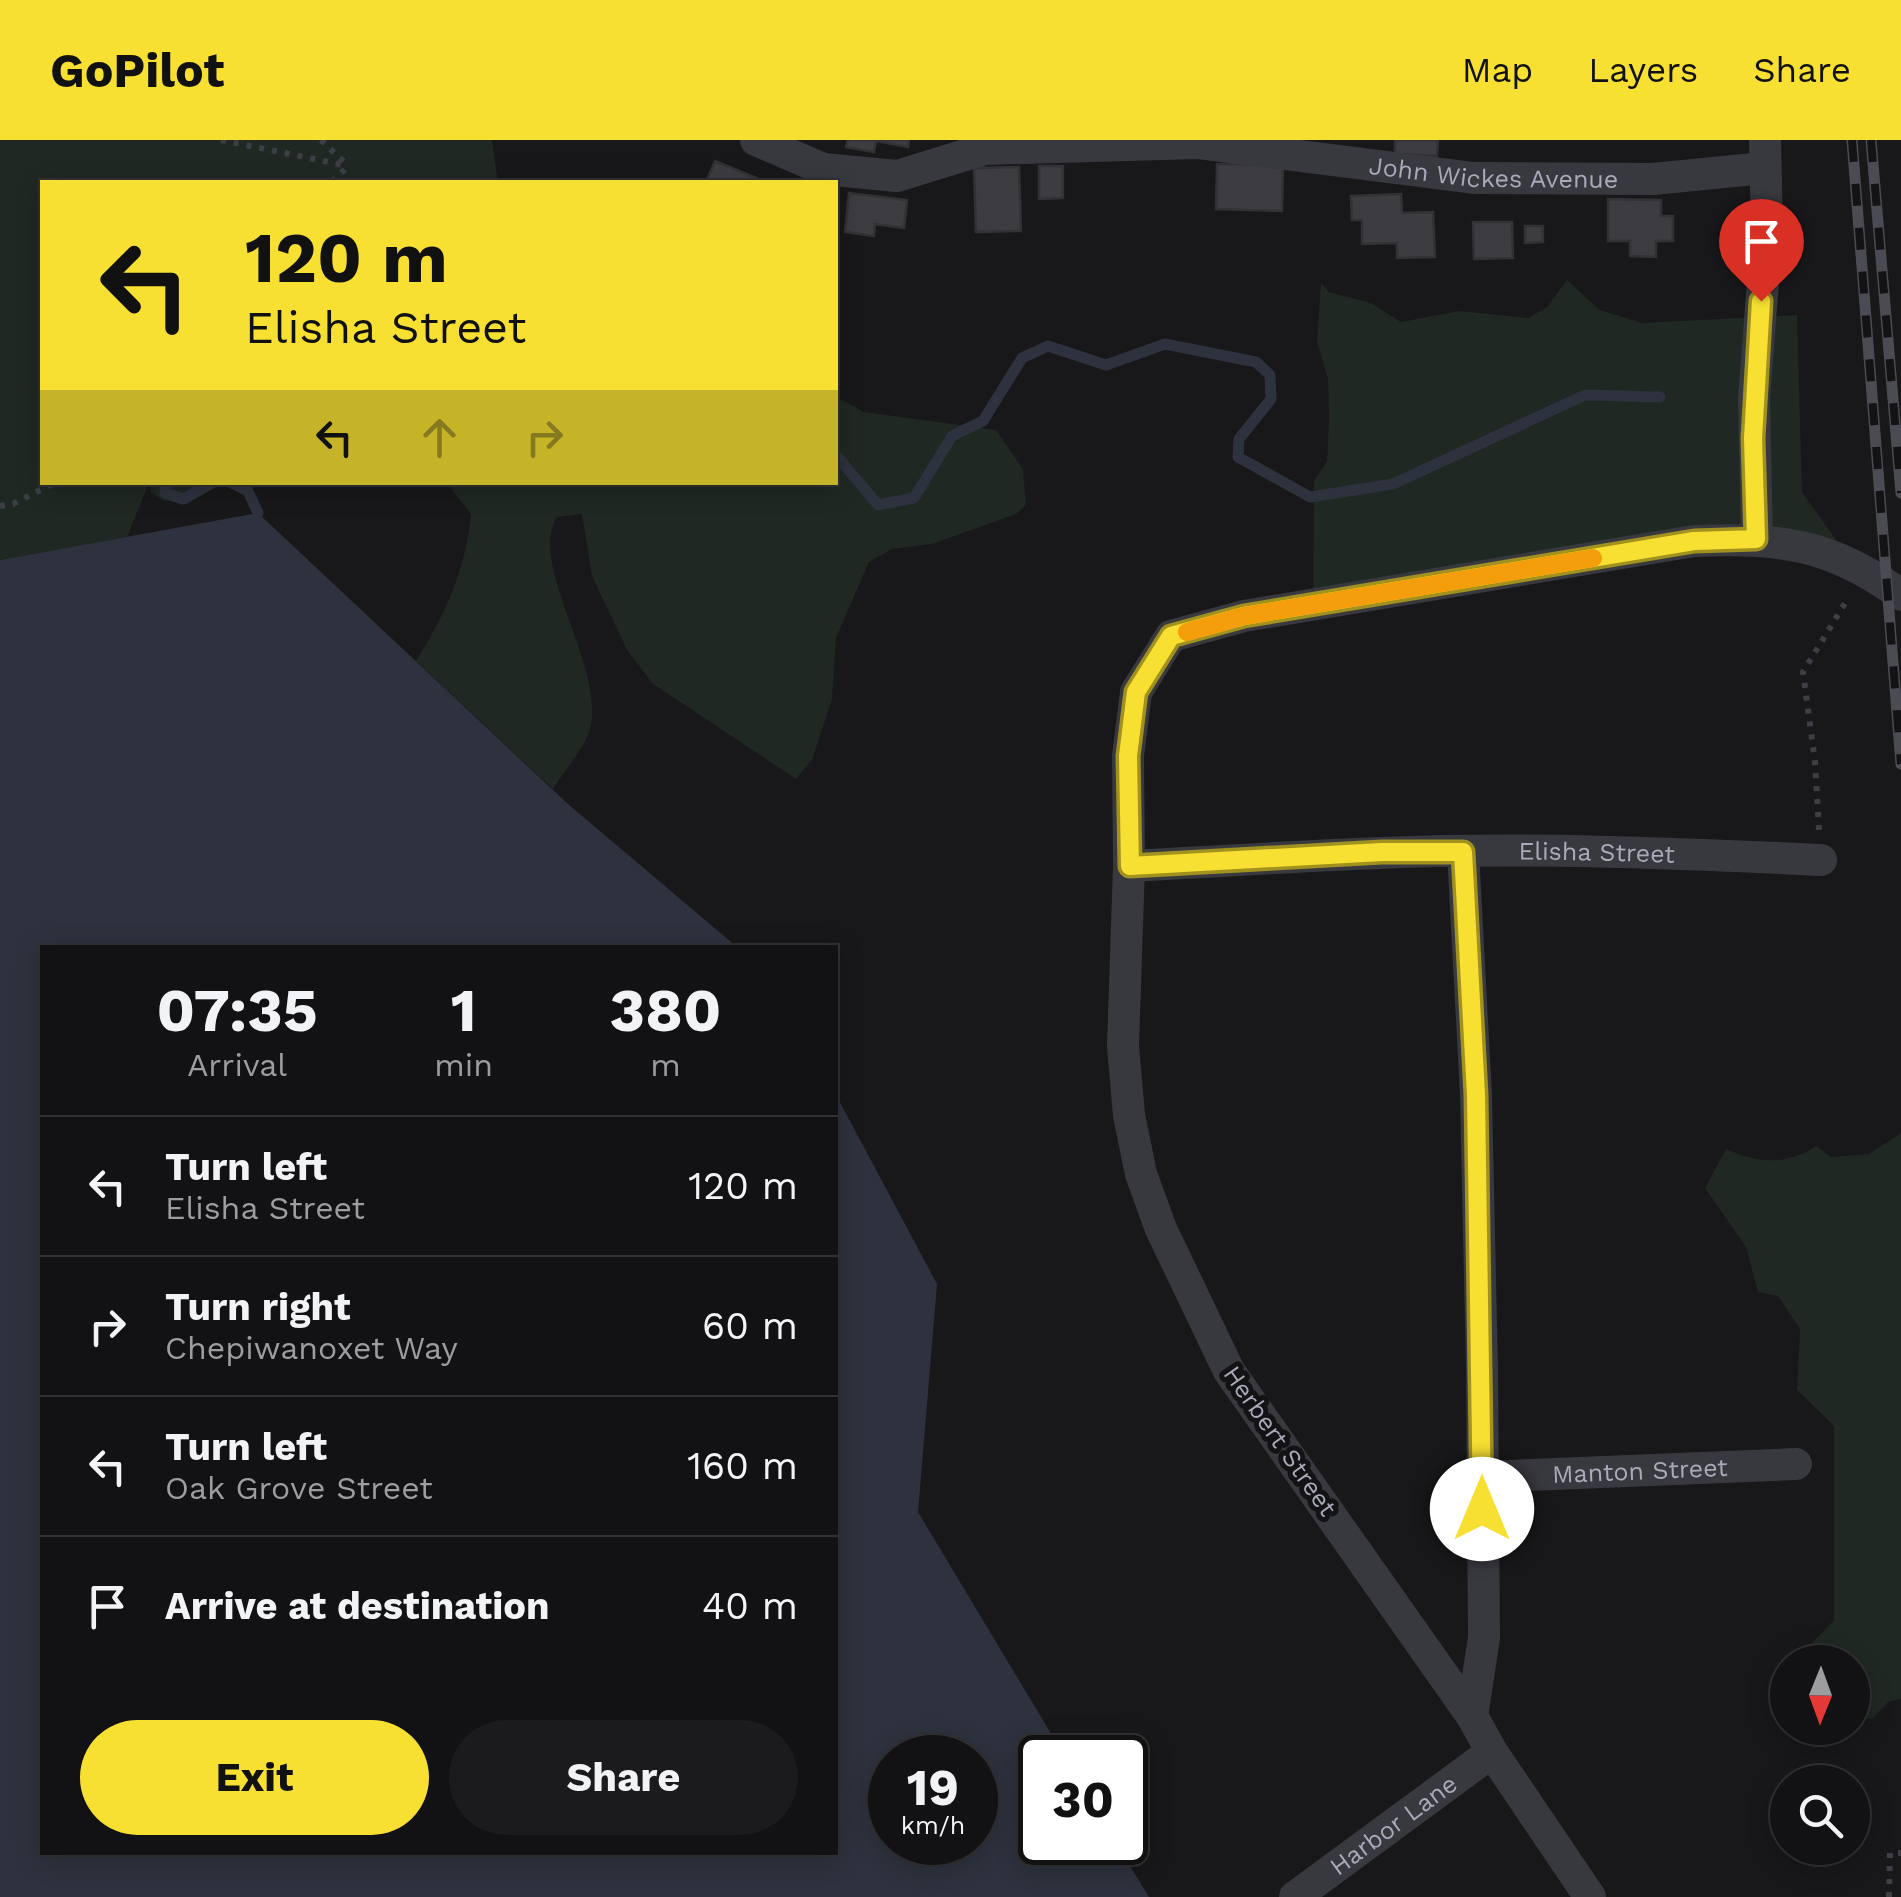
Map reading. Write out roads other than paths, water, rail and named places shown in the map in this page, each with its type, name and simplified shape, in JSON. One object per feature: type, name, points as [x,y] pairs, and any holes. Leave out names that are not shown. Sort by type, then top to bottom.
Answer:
[{"type":"street","name":"John Wickes Avenue","points":[[756,140],[823,169],[896,176],[985,149],[1197,143],[1474,178],[1653,179],[1764,154]]},
{"type":"street","points":[[1756,539],[1753,418],[1767,230],[1764,154]]},
{"type":"street","name":"Herbert Street","points":[[1590,1897],[1472,1716],[1230,1371],[1160,1230],[1141,1174],[1123,1046],[1130,866],[1128,756],[1136,692],[1171,636],[1244,616],[1694,541],[1756,539],[1814,548],[1865,570],[1901,596]]},
{"type":"street","name":"Elisha Street","points":[[1130,866],[1382,852],[1695,854],[1820,860]]},
{"type":"street","points":[[1463,852],[1476,1095],[1484,1638],[1472,1716]]},
{"type":"street","name":"Manton Street","points":[[1482,1477],[1796,1464]]},
{"type":"street","name":"Harbor Lane","points":[[1295,1897],[1492,1752]]},
{"type":"water","points":[[258,513],[568,804],[735,945],[40,945],[40,1855],[838,1855],[838,1099],[937,1284],[918,1512],[1052,1735],[1018,1735],[1018,1865],[1129,1865],[1149,1897],[0,1897],[0,560]]},
{"type":"waterway","points":[[838,458],[878,505],[914,498],[952,436],[983,421],[1022,358],[1048,346],[1106,365],[1165,344],[1256,362],[1270,375],[1271,399],[1239,439],[1238,457],[1310,497],[1393,484],[1585,395],[1660,397]]},
{"type":"waterway","points":[[166,485],[165,493],[183,499],[209,485]]},
{"type":"waterway","points":[[236,485],[248,491],[258,513]]},
{"type":"railway","points":[[1852,140],[1901,764]]},
{"type":"railway","points":[[1871,140],[1901,493]]}]
